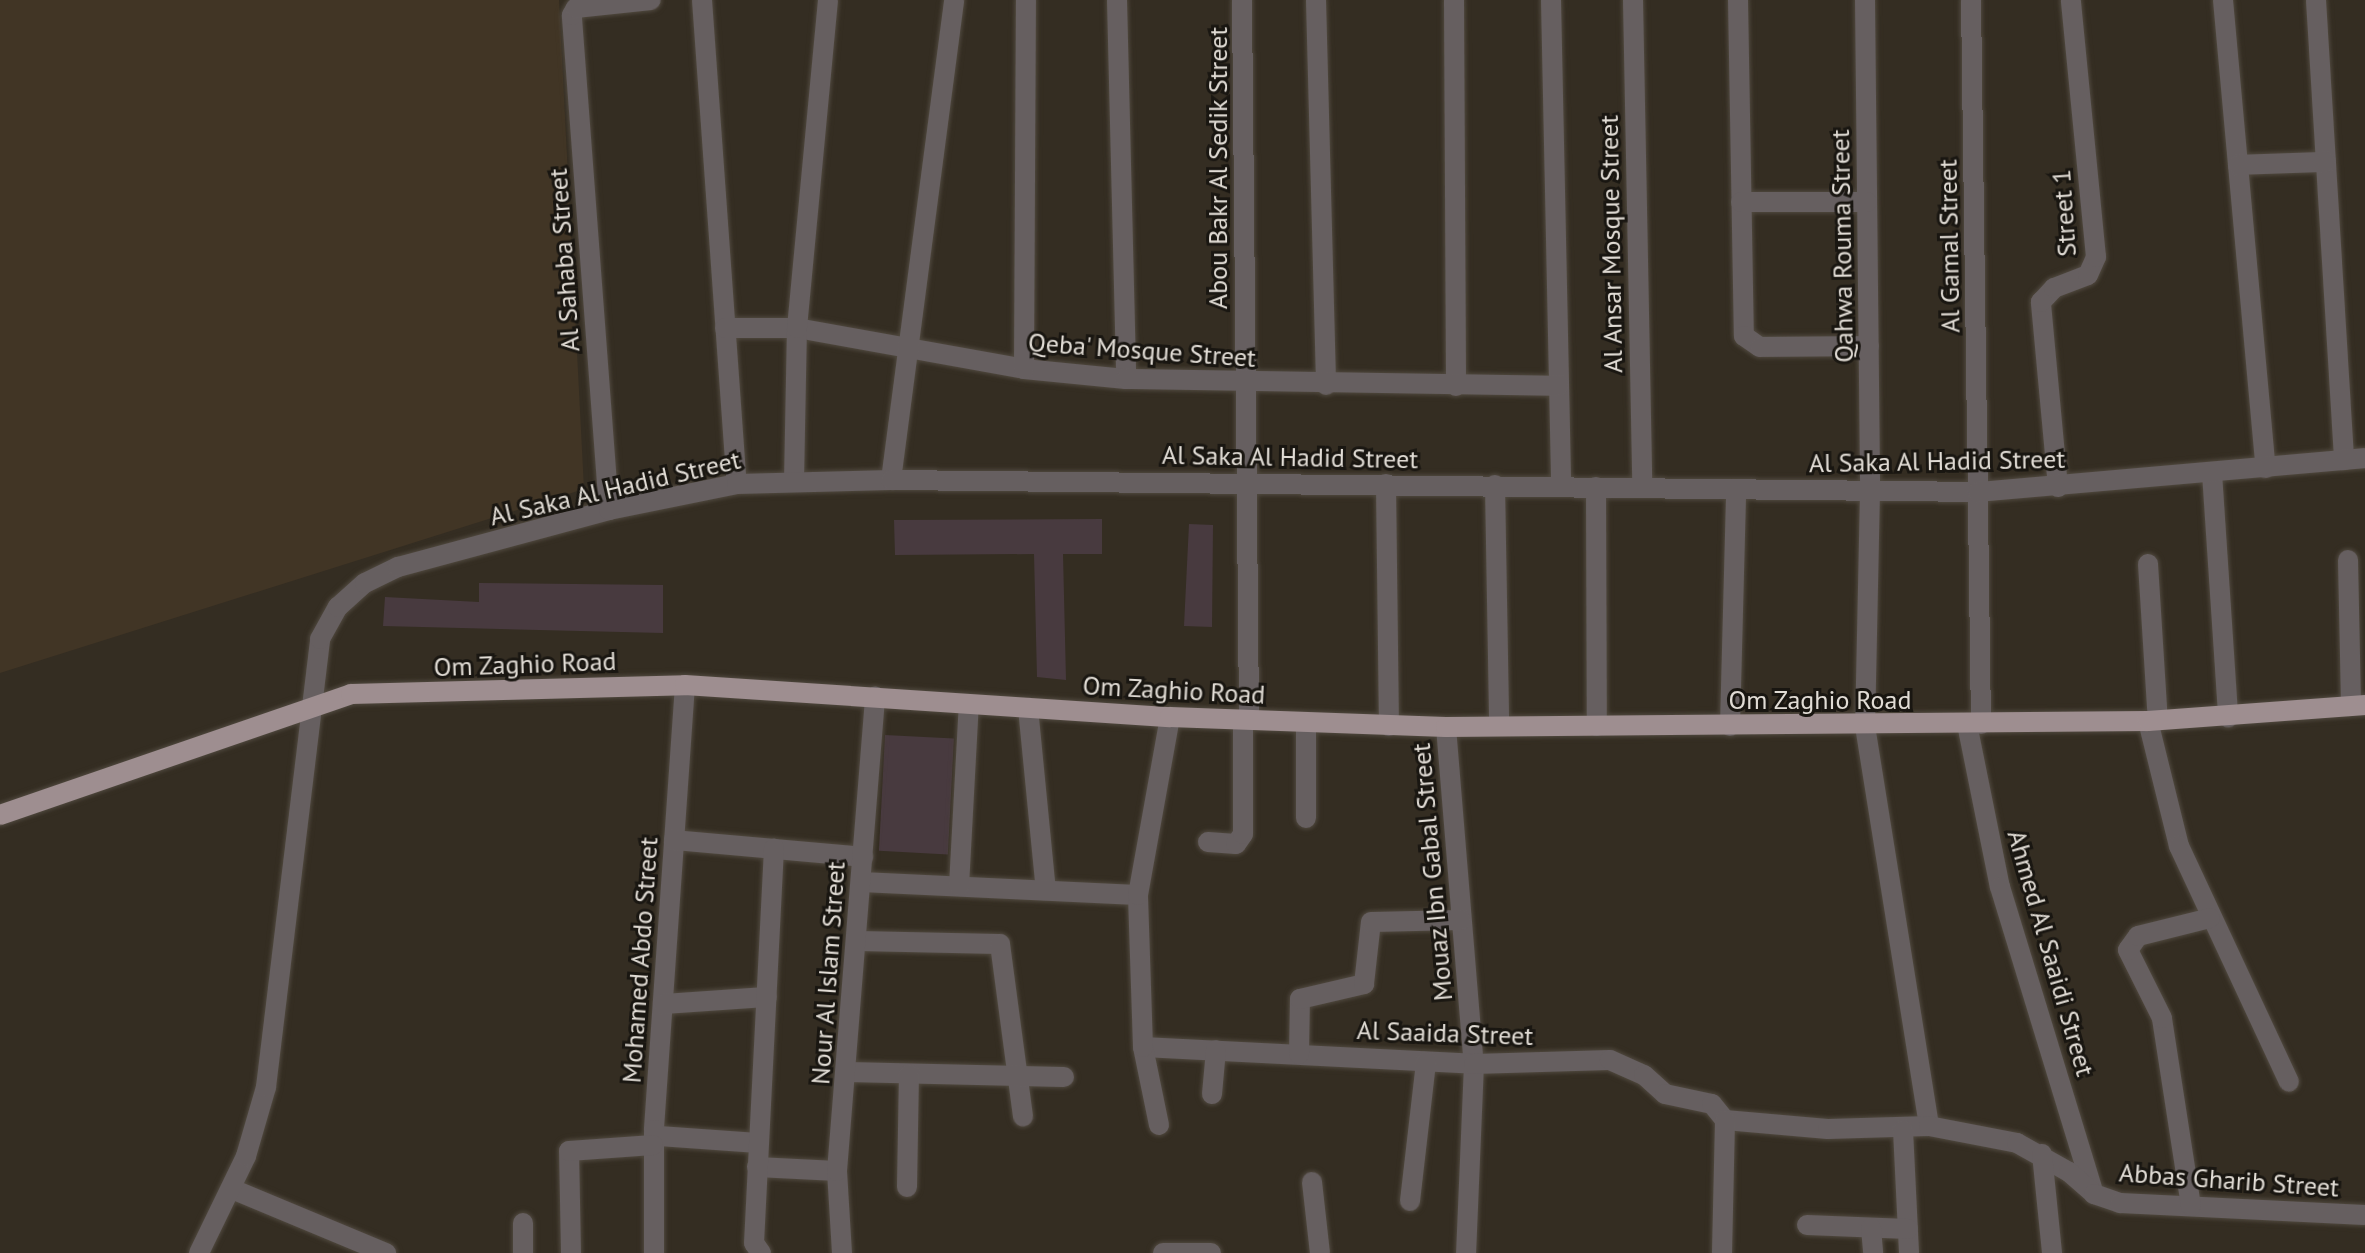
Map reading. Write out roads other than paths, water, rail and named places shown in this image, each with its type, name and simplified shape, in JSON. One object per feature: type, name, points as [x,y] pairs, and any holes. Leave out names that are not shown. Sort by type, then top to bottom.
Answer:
[{"type":"main road","name":"Om Zaghio Road","points":[[0,815],[311,704],[351,694],[685,685],[1170,717],[1446,727],[1865,726],[2153,721],[2358,705]]},
{"type":"street","name":"Al Sahaba Street","points":[[609,510],[572,15],[576,8],[651,0]]},
{"type":"street","points":[[702,0],[737,484]]},
{"type":"street","points":[[794,482],[797,328],[828,0]]},
{"type":"street","points":[[891,480],[954,0]]},
{"type":"street","points":[[1024,369],[1026,0]]},
{"type":"street","points":[[1117,0],[1126,379]]},
{"type":"street","name":"Abou Bakr Al Sedik Street","points":[[1208,842],[1236,844],[1243,834],[1246,482],[1242,0]]},
{"type":"street","points":[[1316,0],[1326,385]]},
{"type":"street","points":[[1454,0],[1456,386]]},
{"type":"street","points":[[1551,0],[1561,487]]},
{"type":"street","name":"Al Ansar Mosque Street","points":[[1633,0],[1642,488]]},
{"type":"street","points":[[1738,0],[1743,326],[1750,344],[1869,346]]},
{"type":"street","name":"Qahwa Rouma Street","points":[[1865,0],[1870,491],[1865,726],[1929,1126]]},
{"type":"street","name":"Al Gamal Street","points":[[1971,0],[1978,492],[1974,724]]},
{"type":"street","name":"Street 1","points":[[2058,487],[2041,302],[2054,288],[2088,275],[2096,257],[2071,0]]},
{"type":"street","points":[[2223,0],[2266,468]]},
{"type":"street","points":[[2316,0],[2344,460]]},
{"type":"street","points":[[2238,165],[2326,162]]},
{"type":"street","points":[[1741,202],[1867,202]]},
{"type":"street","name":"Qeba' Mosque Street","points":[[725,328],[797,328],[1024,369],[1126,379],[1245,385],[1559,386]]},
{"type":"street","name":"Al Saka Al Hadid Street","points":[[199,1253],[232,1189],[258,1122],[272,1052],[320,639],[338,607],[365,583],[398,567],[609,510],[737,484],[891,480],[1246,482],[1978,492],[2365,458]]},
{"type":"street","points":[[2212,473],[2228,717]]},
{"type":"street","points":[[1386,484],[1389,726]]},
{"type":"street","points":[[1495,485],[1499,726]]},
{"type":"street","points":[[1596,487],[1597,726]]},
{"type":"street","points":[[1730,726],[1736,489]]},
{"type":"street","points":[[2348,560],[2358,705]]},
{"type":"street","points":[[2148,564],[2153,721],[2166,805],[2210,918],[2289,1082]]},
{"type":"street","name":"Mohamed Abdo Street","points":[[654,1253],[654,1138],[685,685]]},
{"type":"street","name":"Nour Al Islam Street","points":[[842,1253],[837,1171],[875,697]]},
{"type":"street","points":[[959,886],[969,704]]},
{"type":"street","points":[[1028,708],[1046,890]]},
{"type":"street","points":[[1159,1125],[1143,1047],[1138,895],[1170,717]]},
{"type":"street","points":[[1306,722],[1306,818]]},
{"type":"street","name":"Ahmed Al Saaidi Street","points":[[1974,724],[2000,887],[2094,1194]]},
{"type":"street","name":"Mouaz Ibn Gabal Street","points":[[1446,727],[1474,1064],[1466,1253]]},
{"type":"street","points":[[674,840],[863,857]]},
{"type":"street","points":[[761,1253],[754,1243],[774,849]]},
{"type":"street","points":[[861,882],[1138,895]]},
{"type":"street","points":[[2191,1206],[2162,1018],[2128,950],[2138,936],[2210,918]]},
{"type":"street","points":[[1299,1054],[1300,999],[1364,984],[1371,922],[1461,920]]},
{"type":"street","points":[[857,941],[996,943],[1004,951],[1023,1116]]},
{"type":"street","points":[[663,1004],[767,997]]},
{"type":"street","name":"Al Saaida Street","points":[[1143,1047],[1474,1064],[1610,1060],[1628,1065],[1665,1094],[1712,1104],[1725,1120]]},
{"type":"street","points":[[1212,1094],[1216,1050]]},
{"type":"street","points":[[1410,1201],[1426,1062]]},
{"type":"street","points":[[847,1072],[1064,1077]]},
{"type":"street","points":[[907,1187],[909,1074]]},
{"type":"street","points":[[1722,1253],[1725,1120]]},
{"type":"street","name":"Abbas Gharib Street","points":[[1725,1120],[1903,1130],[1929,1126],[2017,1143],[2042,1154],[2094,1194],[2120,1203],[2365,1215]]},
{"type":"street","points":[[1903,1130],[1909,1253]]},
{"type":"street","points":[[571,1253],[569,1151],[659,1136],[758,1143]]},
{"type":"street","points":[[2042,1154],[2052,1253]]},
{"type":"street","points":[[757,1167],[837,1171]]},
{"type":"street","points":[[1312,1182],[1320,1253]]},
{"type":"street","points":[[232,1189],[386,1253]]},
{"type":"street","points":[[523,1223],[523,1253]]},
{"type":"street","points":[[1807,1225],[1908,1229]]},
{"type":"street","points":[[1871,1228],[1873,1253]]},
{"type":"street","points":[[1163,1253],[1211,1253]]}]
